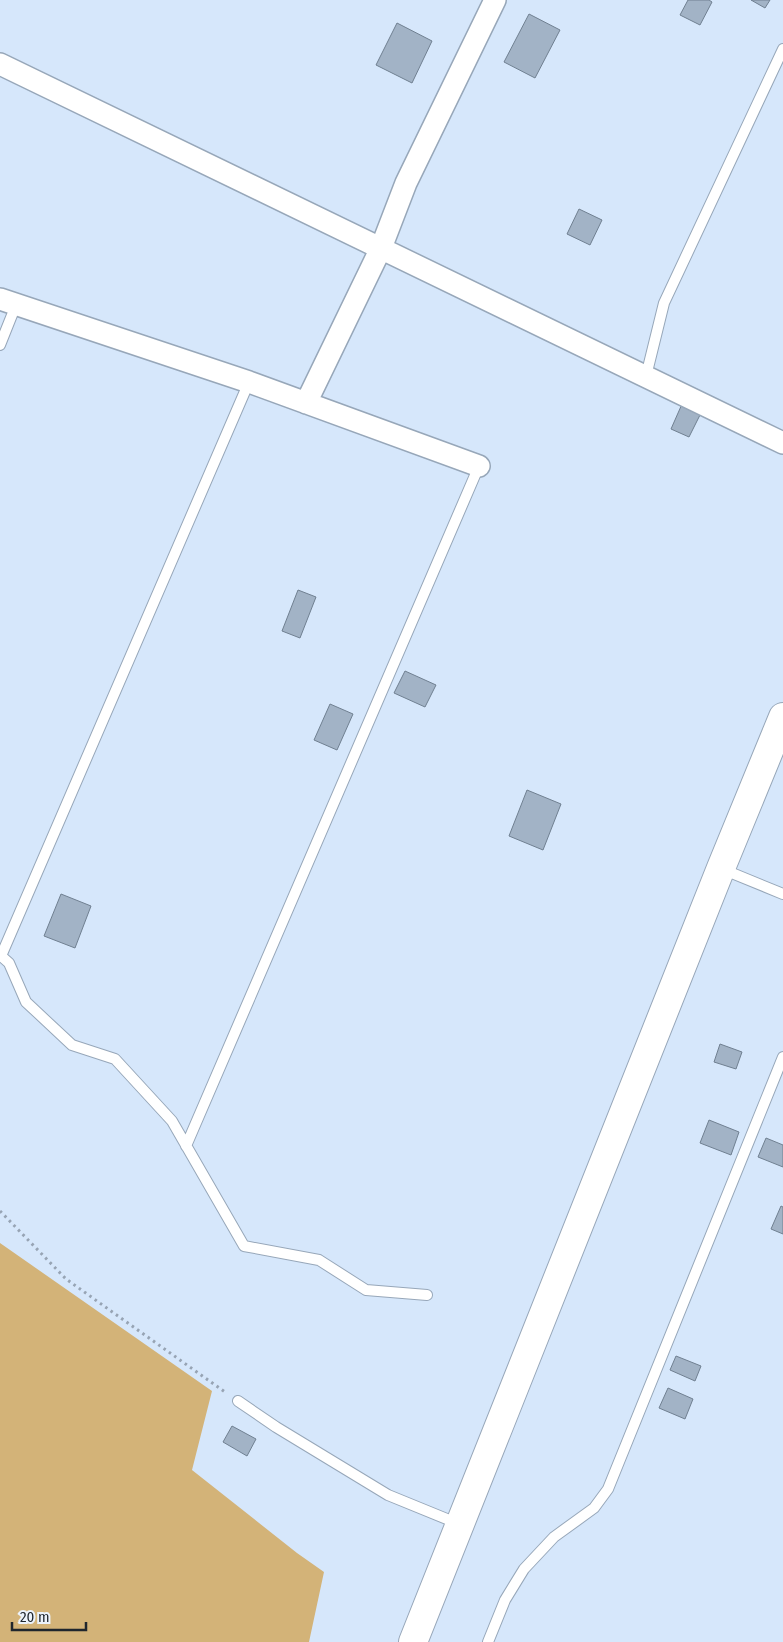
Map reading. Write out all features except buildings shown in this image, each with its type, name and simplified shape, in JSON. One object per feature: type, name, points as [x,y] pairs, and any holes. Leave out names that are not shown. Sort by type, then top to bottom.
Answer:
[{"type":"street","points":[[306,403],[381,248],[406,183],[495,0]]},
{"type":"street","points":[[0,64],[783,443]]},
{"type":"street","points":[[8,302],[249,382],[479,466]]},
{"type":"street","points":[[413,1642],[783,717]]},
{"type":"lane","points":[[646,376],[664,303],[783,49]]},
{"type":"lane","points":[[0,345],[8,302]]},
{"type":"lane","points":[[249,382],[1,956],[9,963],[26,1002],[72,1045],[115,1059],[172,1121],[244,1246],[319,1260],[366,1290],[427,1295]]},
{"type":"lane","points":[[186,1146],[479,466]]},
{"type":"lane","points":[[721,868],[783,894]]},
{"type":"lane","points":[[488,1642],[505,1600],[524,1570],[554,1537],[594,1508],[608,1489],[783,1057]]},
{"type":"lane","points":[[238,1401],[276,1427],[388,1495],[460,1525]]},
{"type":"path","points":[[0,1211],[66,1279],[238,1401]]},
{"type":"shaded area","points":[[0,1243],[212,1391],[192,1470],[324,1572],[309,1642],[0,1642]]}]
